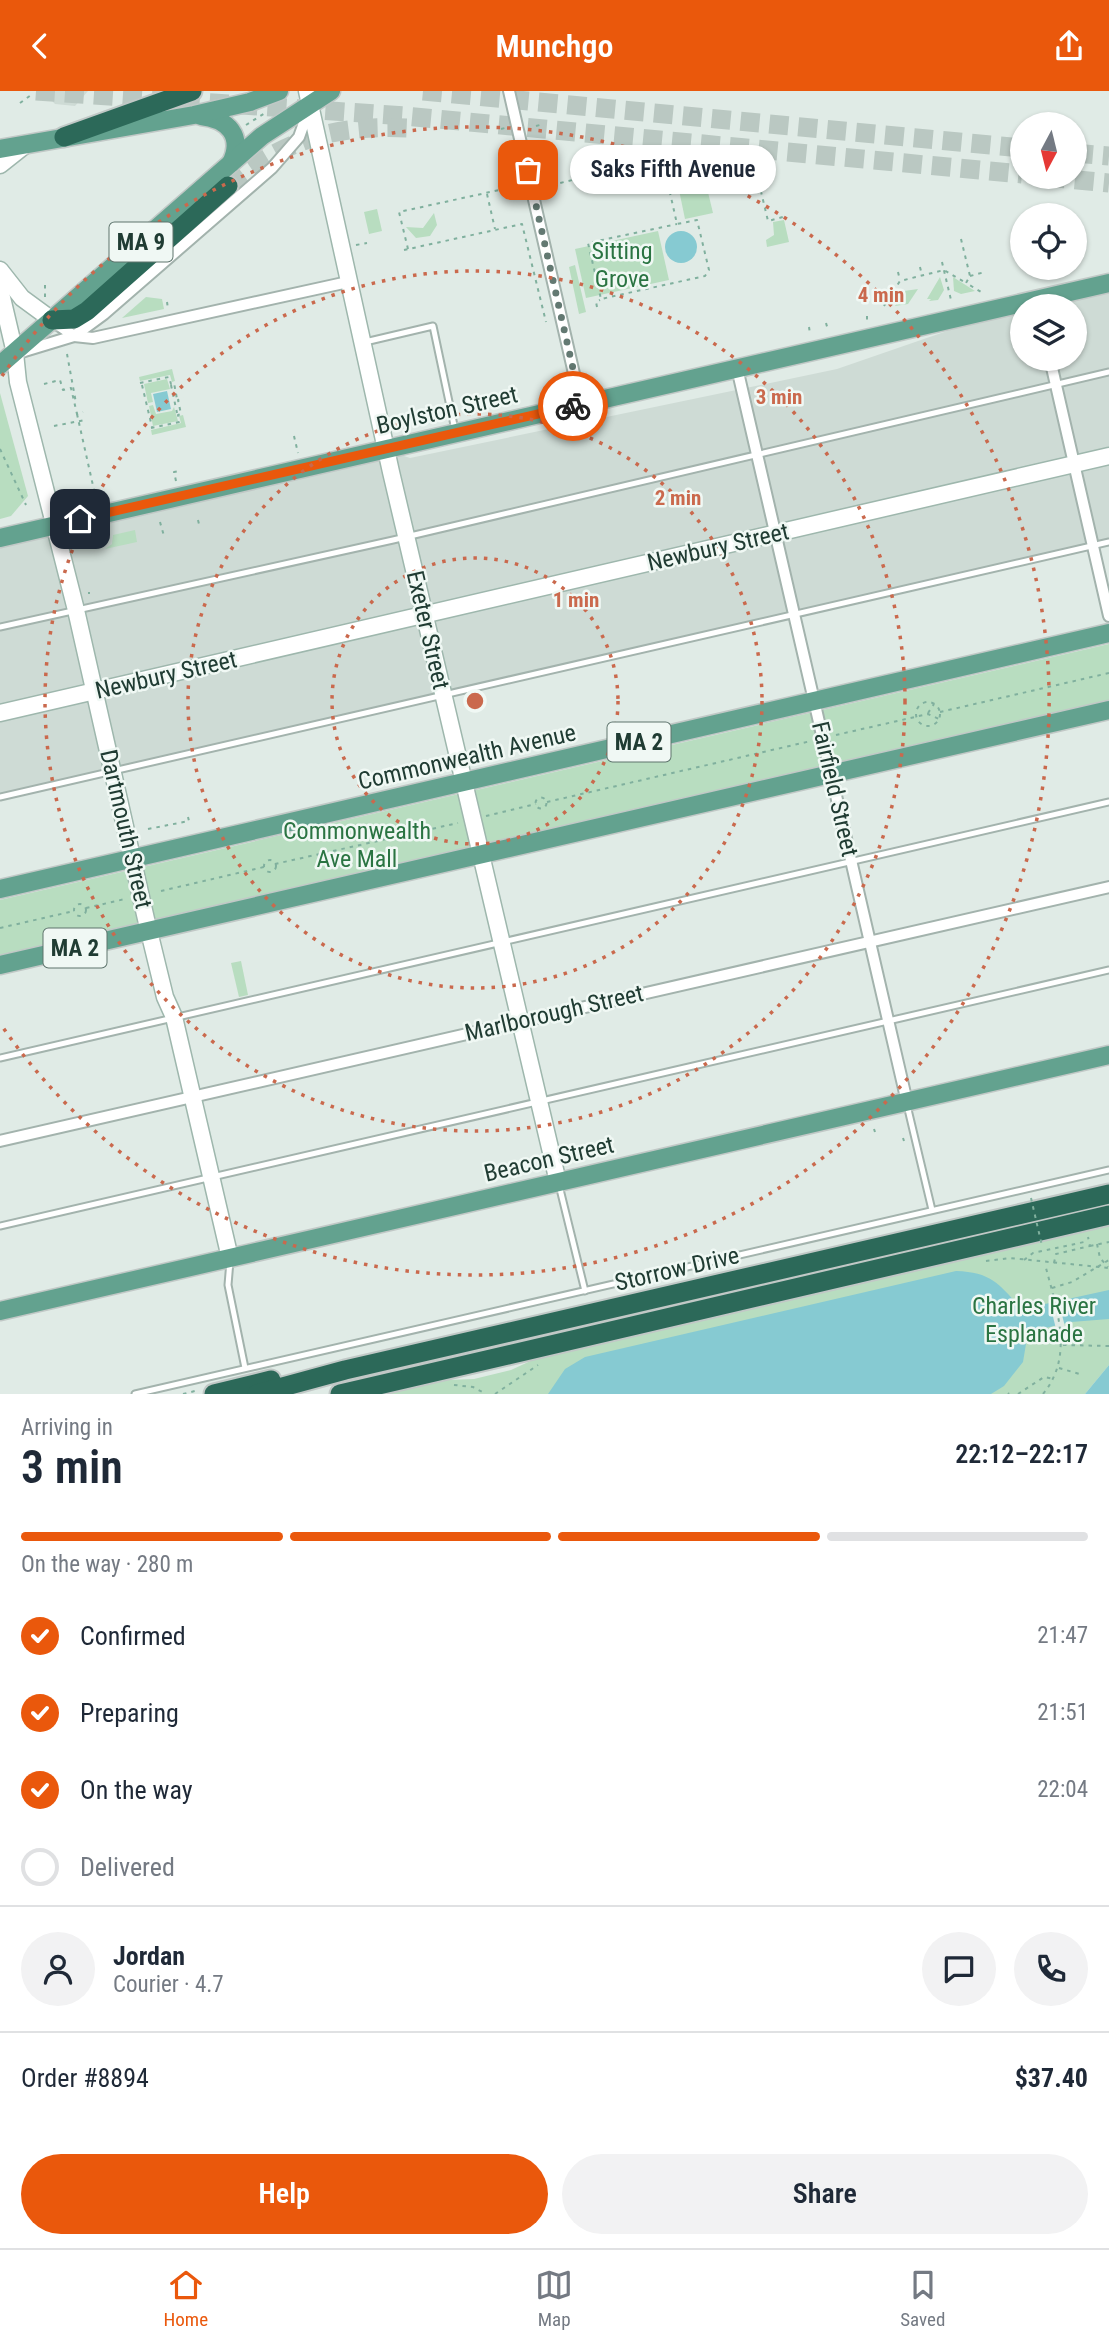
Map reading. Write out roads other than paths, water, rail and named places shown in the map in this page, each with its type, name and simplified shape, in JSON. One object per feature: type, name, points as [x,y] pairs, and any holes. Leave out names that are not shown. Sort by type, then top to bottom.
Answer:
[{"type":"highway","points":[[64,137],[192,91]]},
{"type":"highway","points":[[52,320],[74,320],[87,311],[228,186]]},
{"type":"highway","name":"Storrow Drive","points":[[257,1394],[345,1370],[1109,1194]]},
{"type":"highway","name":"Storrow Drive","points":[[340,1394],[1109,1215]]},
{"type":"highway","points":[[214,1394],[277,1378],[345,1370]]},
{"type":"main road","points":[[0,149],[194,115],[250,102],[279,91]]},
{"type":"main road","name":"MA 9","points":[[0,365],[271,129],[308,99],[331,91]]},
{"type":"main road","name":"Exeter Street","points":[[308,99],[386,450],[558,1182]]},
{"type":"main road","points":[[194,115],[221,120],[232,130],[236,146],[231,163]]},
{"type":"main road","points":[[0,139],[29,143]]},
{"type":"main road","points":[[0,166],[9,155],[29,143]]},
{"type":"main road","points":[[0,271],[22,298],[52,320]]},
{"type":"main road","name":"Boylston Street","points":[[1069,294],[1109,283]]},
{"type":"main road","name":"Dartmouth Street","points":[[0,289],[15,353],[18,381],[56,525],[165,997],[174,1017],[230,1258]]},
{"type":"main road","name":"Boylston Street","points":[[0,538],[737,368],[1010,309]]},
{"type":"main road","name":"Newbury Street","points":[[0,713],[1109,456]]},
{"type":"main road","name":"Commonwealth Avenue","points":[[0,889],[1109,633]]},
{"type":"main road","name":"MA 2","points":[[0,965],[1109,710]]},
{"type":"main road","name":"Beacon Street","points":[[0,1311],[1109,1055]]},
{"type":"street","points":[[509,91],[581,404]]},
{"type":"street","points":[[74,336],[104,314],[271,168],[301,134],[308,99]]},
{"type":"street","points":[[15,353],[74,336],[109,336],[348,282]]},
{"type":"street","points":[[52,320],[74,336]]},
{"type":"street","name":"Fairfield Street","points":[[737,368],[907,1102]]},
{"type":"street","points":[[1053,371],[1109,616]]},
{"type":"street","name":"Marlborough Street","points":[[0,1141],[1109,887]]},
{"type":"lane","points":[[362,342],[433,326],[456,433]]},
{"type":"lane","points":[[0,627],[312,558],[1109,372]]},
{"type":"lane","points":[[0,797],[1109,542]]},
{"type":"lane","points":[[0,1058],[1109,802]]},
{"type":"lane","points":[[0,1226],[1109,970]]},
{"type":"lane","name":"Fairfield Street","points":[[907,1102],[932,1210]]},
{"type":"lane","points":[[135,1394],[1109,1170]]},
{"type":"lane","name":"Exeter Street","points":[[558,1182],[585,1290]]},
{"type":"lane","name":"Dartmouth Street","points":[[230,1258],[228,1285],[245,1368]]},
{"type":"water","points":[[681,231],[692,236],[697,247],[692,258],[681,263],[670,258],[665,247],[670,236]]},
{"type":"water","points":[[167,391],[171,409],[157,412],[153,394]]},
{"type":"water","name":"Charles River Esplanade","points":[[956,1271],[987,1277],[1022,1309],[1109,1290],[1109,1319],[1071,1322],[1028,1332],[1023,1362],[1004,1386],[991,1394],[548,1394],[565,1369],[585,1357]]},
{"type":"water","points":[[1109,1365],[1109,1394],[1085,1394]]},
{"type":"tunnel","points":[[36,91],[405,116],[1010,173]]},
{"type":"tunnel","points":[[423,91],[1010,147]]},
{"type":"tunnel","points":[[228,186],[270,157],[311,138],[356,129],[407,128]]},
{"type":"tunnel","points":[[1087,154],[1109,156]]},
{"type":"tunnel","points":[[1087,181],[1109,183]]},
{"type":"place","name":"Saks Fifth Avenue","points":[[528,170]]},
{"type":"park label","name":"Sitting Grove","points":[[622,265]]},
{"type":"park label","name":"Commonwealth Ave Mall","points":[[357,845]]}]
